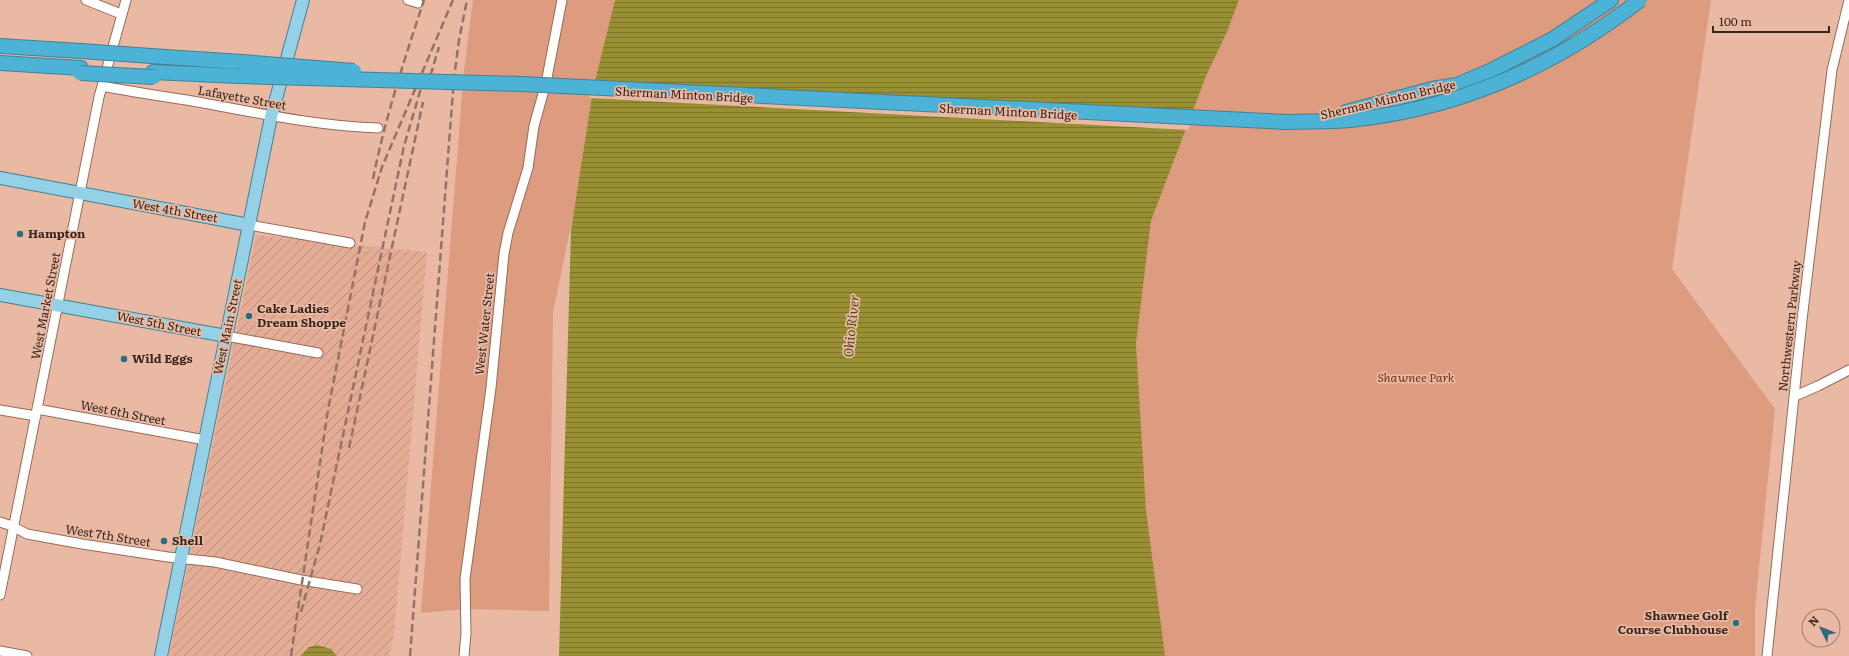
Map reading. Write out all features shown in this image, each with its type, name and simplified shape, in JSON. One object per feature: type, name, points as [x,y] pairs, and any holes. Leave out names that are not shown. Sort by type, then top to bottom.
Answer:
[{"type":"highway","name":"Sherman Minton Bridge","points":[[0,46],[330,68],[443,81],[520,86],[1185,121],[1260,122],[1317,117],[1359,109],[1432,89],[1457,85],[1492,70],[1553,39],[1610,0]]},
{"type":"highway","points":[[0,63],[80,70],[238,79],[522,84],[1286,122],[1343,120],[1436,105],[1496,84],[1538,66],[1580,43],[1609,24],[1640,0]]},
{"type":"highway","name":"Sherman Minton Bridge","points":[[238,79],[339,83],[444,82],[1190,122],[1343,125],[1407,115],[1482,95],[1563,58],[1606,32],[1647,0]]},
{"type":"highway","points":[[0,69],[80,70]]},
{"type":"main road","name":"West Main Street","points":[[160,656],[271,117],[303,0]]},
{"type":"main road","name":"West 4th Street","points":[[0,178],[249,225]]},
{"type":"main road","name":"West 5th Street","points":[[0,295],[226,336]]},
{"type":"street","points":[[86,0],[121,14]]},
{"type":"street","name":"West Market Street","points":[[0,595],[102,86],[126,0]]},
{"type":"street","points":[[408,0],[418,3]]},
{"type":"street","name":"West Water Street","points":[[464,656],[466,633],[465,579],[491,388],[504,254],[508,233],[528,168],[534,126],[546,83],[562,0]]},
{"type":"street","name":"Northwestern Parkway","points":[[1767,656],[1802,320],[1832,70],[1849,2]]},
{"type":"street","name":"Lafayette Street","points":[[102,86],[192,101],[271,117],[342,126],[378,128]]},
{"type":"street","name":"West 4th Street","points":[[249,225],[350,243]]},
{"type":"street","name":"West 5th Street","points":[[226,336],[318,353]]},
{"type":"street","points":[[1795,396],[1849,370]]},
{"type":"street","name":"West 6th Street","points":[[0,410],[37,413],[205,440]]},
{"type":"street","name":"West 7th Street","points":[[0,522],[27,534],[82,544],[215,562],[302,580],[357,589]]},
{"type":"street","points":[[0,651],[27,656]]},
{"type":"shaded area","points":[[256,235],[427,252],[394,635],[389,656],[169,656]]},
{"type":"green space","points":[[473,0],[615,0],[593,89],[574,211],[553,312],[549,611],[465,609],[421,613],[464,70]]},
{"type":"green space","name":"Shawnee Park","points":[[1239,0],[1711,0],[1672,269],[1775,409],[1755,608],[1755,656],[1149,656],[1136,344],[1151,221],[1206,75],[1227,32]]},
{"type":"water","name":"Ohio River","points":[[615,0],[1239,0],[1227,32],[1206,76],[1151,221],[1136,344],[1146,510],[1165,656],[559,656],[571,230],[593,89]]},
{"type":"water","points":[[317,645],[331,649],[337,656],[300,656],[309,647]]},
{"type":"pier","points":[[591,89],[1194,114],[1188,130],[589,98]]},
{"type":"railway","points":[[373,179],[389,111],[424,0]]},
{"type":"railway","points":[[291,656],[328,410],[365,222],[382,167],[453,0]]},
{"type":"railway","points":[[410,656],[454,78],[459,40],[467,0]]},
{"type":"railway","points":[[427,87],[439,47]]},
{"type":"railway","points":[[301,612],[320,544],[404,146],[424,78]]},
{"type":"railway","points":[[349,448],[423,102]]},
{"type":"place","name":"Hampton","points":[[20,234]]},
{"type":"place","name":"Cake Ladies Dream Shoppe","points":[[249,316]]},
{"type":"place","name":"Wild Eggs","points":[[124,359]]},
{"type":"place","name":"Shell","points":[[164,541]]},
{"type":"place","name":"Shawnee Golf Course Clubhouse","points":[[1736,623]]}]
